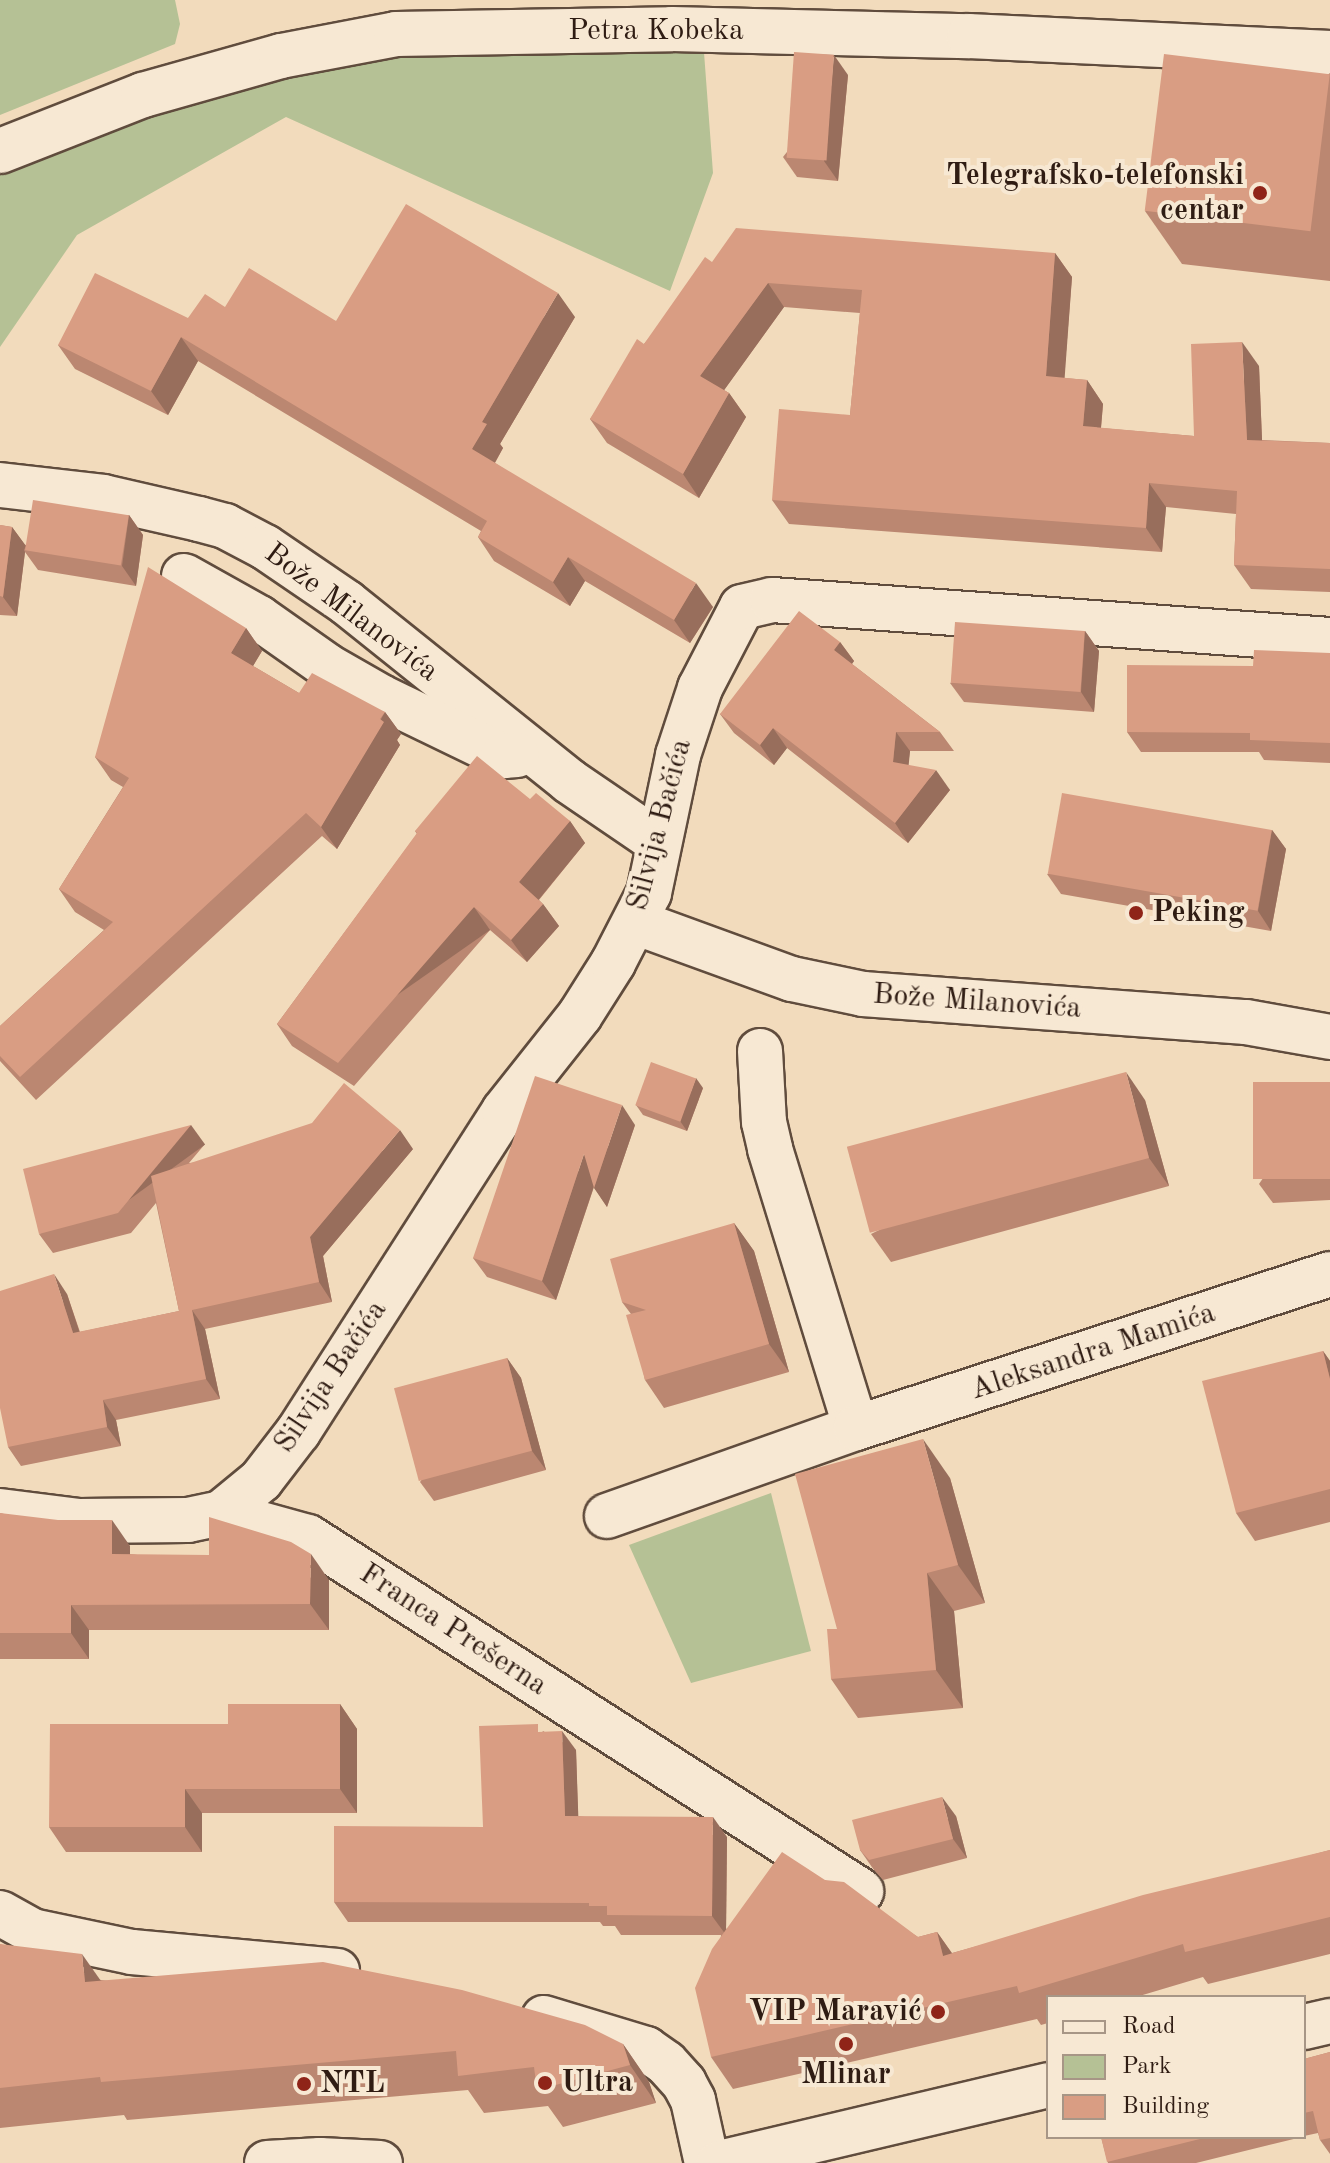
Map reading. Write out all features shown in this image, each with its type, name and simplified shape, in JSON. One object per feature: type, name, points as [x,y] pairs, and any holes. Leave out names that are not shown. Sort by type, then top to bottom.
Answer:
[{"type":"street","name":"Petra Kobeka","points":[[0,151],[143,95],[281,56],[396,34],[688,29],[969,36],[1330,53]]},
{"type":"street","name":"Bože Milanovića","points":[[0,485],[103,497],[225,526],[265,547],[347,603],[534,754],[657,841]]},
{"type":"street","points":[[184,576],[259,618],[327,666],[381,697],[503,756],[534,754]]},
{"type":"street","name":"Silvija Bačića","points":[[221,1513],[261,1480],[298,1432],[504,1111],[580,1015],[635,922],[649,893],[657,841],[678,755],[700,688],[742,607],[772,600],[1330,640]]},
{"type":"street","name":"Bože Milanovića","points":[[635,922],[792,979],[863,994],[1246,1022],[1330,1037]]},
{"type":"street","points":[[760,1051],[764,1122],[770,1149],[856,1428]]},
{"type":"street","name":"Aleksandra Mamića","points":[[607,1516],[856,1428],[1330,1274]]},
{"type":"street","name":"Franca Prešerna","points":[[0,1511],[79,1521],[188,1520],[221,1513],[308,1537],[861,1891]]},
{"type":"street","points":[[0,1913],[32,1931],[132,1952],[277,1965],[373,1979]]},
{"type":"street","points":[[513,2009],[619,2039],[646,2049],[666,2063],[684,2083],[693,2100],[707,2163]]},
{"type":"street","points":[[1306,2027],[1330,2021]]},
{"type":"street","points":[[719,2163],[1046,2085]]},
{"type":"street","points":[[838,2163],[855,2140],[892,2121]]},
{"type":"street","points":[[267,2163],[320,2160],[380,2163]]},
{"type":"green space","points":[[0,0],[175,0],[180,24],[175,44],[0,115]]},
{"type":"green space","points":[[703,39],[713,173],[670,291],[286,117],[77,235],[0,347],[0,164],[134,107],[386,43]]},
{"type":"green space","points":[[771,1493],[811,1651],[691,1683],[629,1545]]},
{"type":"building","points":[[794,52],[834,55],[827,161],[787,158]]},
{"type":"building","points":[[1164,54],[1330,74],[1310,231],[1145,211]]},
{"type":"building","points":[[406,204],[558,293],[482,422],[487,424],[472,449],[696,583],[674,620],[568,557],[553,582],[478,537],[487,521],[181,337],[151,391],[58,345],[95,273],[188,318],[205,294],[225,307],[249,268],[336,321]]},
{"type":"building","points":[[736,228],[1055,253],[1046,376],[1087,380],[1083,426],[1194,436],[1191,344],[1242,342],[1247,440],[1330,443],[1330,569],[1234,565],[1237,491],[1149,483],[1146,528],[772,500],[779,409],[850,415],[862,290],[768,283],[700,376],[729,393],[683,474],[590,419],[637,339],[644,344],[705,257],[712,262]]},
{"type":"building","points":[[33,500],[129,515],[121,566],[25,550]]},
{"type":"building","points":[[0,525],[12,527],[3,597],[0,596]]},
{"type":"building","points":[[148,567],[246,628],[231,653],[299,693],[312,673],[385,712],[380,719],[384,722],[321,827],[306,813],[20,1077],[0,1056],[0,1026],[113,922],[59,889],[129,778],[95,757]]},
{"type":"building","points":[[799,611],[840,642],[834,650],[940,732],[896,732],[893,762],[936,770],[895,823],[773,728],[760,745],[720,714]]},
{"type":"building","points":[[955,622],[1085,631],[1080,692],[951,683]]},
{"type":"building","points":[[1254,650],[1330,653],[1330,743],[1250,740],[1250,733],[1127,732],[1127,665],[1253,666]]},
{"type":"building","points":[[477,756],[530,799],[536,793],[570,821],[519,882],[543,904],[511,940],[474,907],[338,1063],[277,1024],[417,833],[415,831]]},
{"type":"building","points":[[1062,793],[1272,830],[1258,911],[1048,874]]},
{"type":"building","points":[[651,1062],[696,1078],[680,1122],[635,1105]]},
{"type":"building","points":[[1126,1072],[1149,1158],[870,1233],[847,1147]]},
{"type":"building","points":[[535,1076],[622,1105],[594,1188],[584,1154],[542,1281],[473,1258]]},
{"type":"building","points":[[1253,1082],[1330,1082],[1330,1179],[1253,1179]]},
{"type":"building","points":[[344,1083],[400,1130],[310,1237],[319,1282],[192,1310],[206,1379],[103,1400],[107,1427],[8,1447],[0,1408],[0,1291],[54,1274],[73,1333],[179,1311],[151,1176],[312,1123]]},
{"type":"building","points":[[191,1125],[118,1213],[39,1234],[23,1169]]},
{"type":"building","points":[[734,1223],[769,1344],[645,1380],[626,1315],[646,1310],[622,1302],[610,1259]]},
{"type":"building","points":[[1323,1351],[1330,1379],[1330,1489],[1236,1513],[1202,1381]]},
{"type":"building","points":[[507,1358],[532,1451],[419,1481],[394,1388]]},
{"type":"building","points":[[923,1439],[958,1565],[927,1573],[936,1670],[831,1679],[827,1629],[837,1629],[795,1474]]},
{"type":"building","points":[[0,1513],[58,1520],[112,1520],[112,1554],[209,1555],[209,1517],[291,1542],[311,1554],[310,1604],[71,1605],[71,1633],[0,1633]]},
{"type":"building","points":[[228,1704],[340,1704],[340,1789],[185,1789],[185,1827],[49,1827],[50,1724],[228,1724]]},
{"type":"building","points":[[538,1724],[538,1732],[562,1731],[565,1816],[713,1817],[712,1916],[607,1915],[607,1906],[589,1906],[589,1903],[334,1902],[334,1826],[483,1827],[479,1726]]},
{"type":"building","points":[[942,1797],[953,1839],[869,1860],[860,1850],[852,1820]]},
{"type":"building","points":[[1330,1850],[1330,1917],[1185,1952],[1183,1944],[1019,1993],[1017,1986],[711,2057],[695,1988],[712,1949],[782,1852],[825,1880],[844,1882],[918,1937],[937,1932],[943,1956],[1143,1895]]},
{"type":"building","points":[[0,1944],[82,1954],[85,1982],[323,1962],[462,1990],[585,2025],[623,2044],[630,2065],[537,2090],[534,2067],[458,2076],[456,2051],[101,2082],[100,2077],[0,2088]]},
{"type":"building","points":[[1330,2052],[1330,2138],[1320,2140],[1313,2111],[1306,2113],[1306,2058]]},
{"type":"building","points":[[1101,2139],[1200,2139],[1107,2162]]},
{"type":"place","name":"Telegrafsko-telefonski centar","points":[[1260,193]]},
{"type":"place","name":"Peking","points":[[1136,913]]},
{"type":"place","name":"VIP Maravić","points":[[938,2012]]},
{"type":"place","name":"Mlinar","points":[[846,2044]]},
{"type":"place","name":"Ultra","points":[[545,2083]]},
{"type":"place","name":"NTL","points":[[304,2084]]}]
